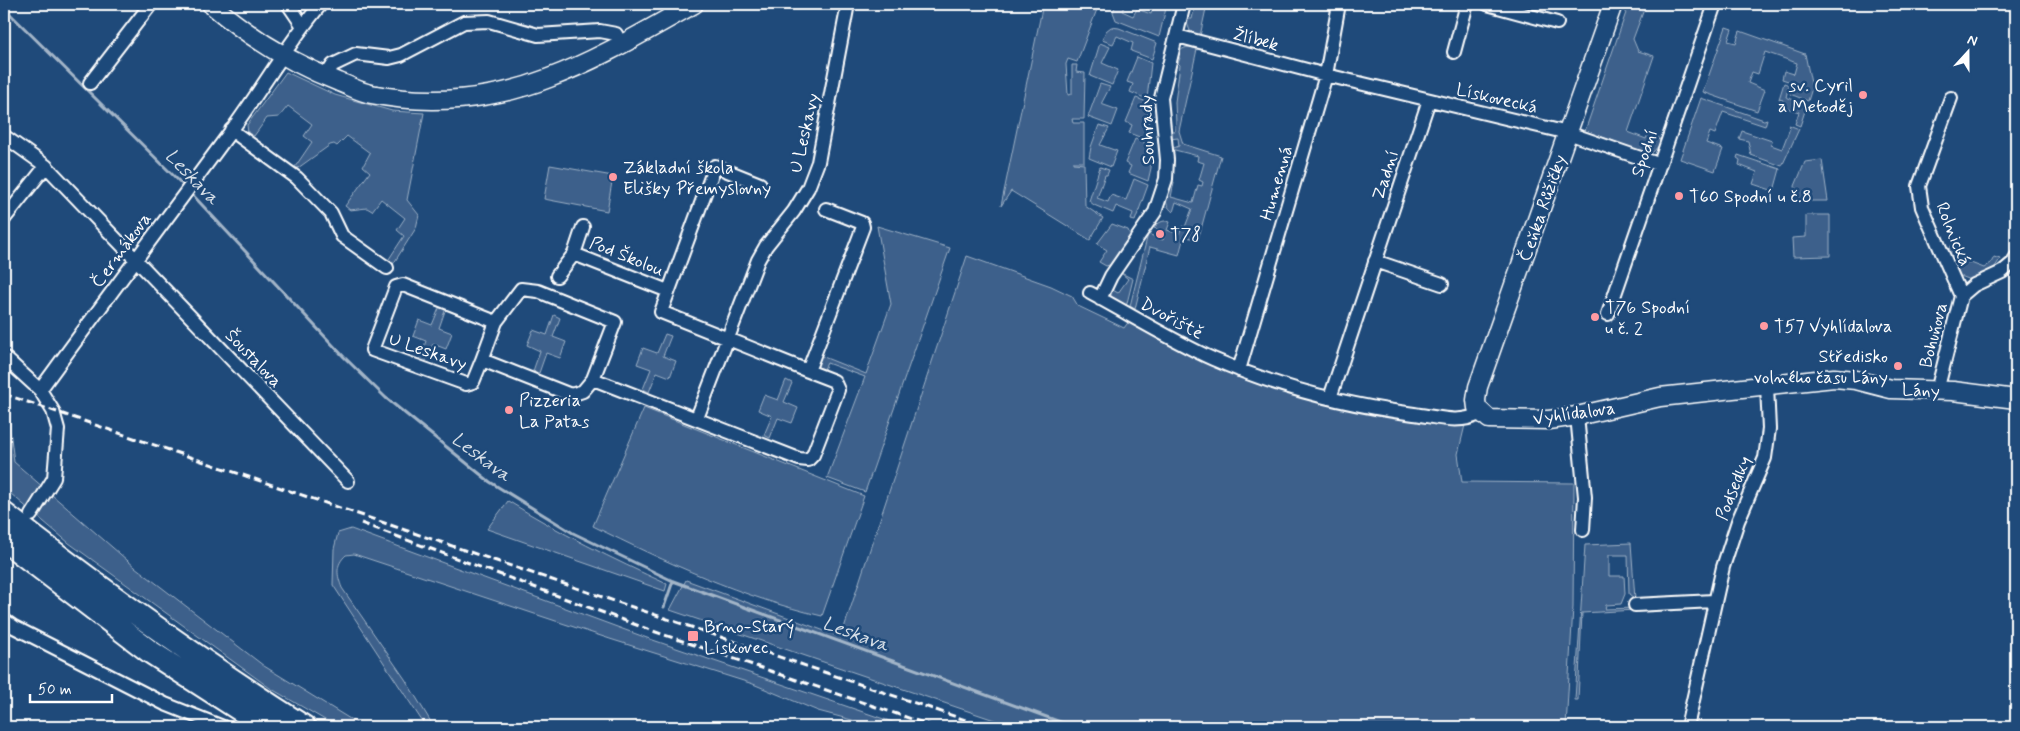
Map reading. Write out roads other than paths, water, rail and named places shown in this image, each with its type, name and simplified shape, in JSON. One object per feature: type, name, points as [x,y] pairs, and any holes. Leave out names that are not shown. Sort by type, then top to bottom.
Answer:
[{"type":"highway","points":[[4,514],[82,575],[161,632],[304,727]]},
{"type":"highway","points":[[4,540],[149,651],[266,727]]},
{"type":"street","points":[[90,83],[151,4]]},
{"type":"street","points":[[211,4],[230,20],[283,57],[369,94],[413,100],[454,100],[498,94],[550,78],[621,44],[694,4]]},
{"type":"street","points":[[288,4],[302,26]]},
{"type":"street","name":"Čermákova","points":[[40,390],[232,130],[283,57],[302,26],[321,4]]},
{"type":"street","name":"U Leskavy","points":[[697,418],[762,253],[803,196],[818,162],[848,4]]},
{"type":"street","name":"Souhrady","points":[[1095,296],[1156,212],[1166,179],[1167,160],[1161,98],[1184,4]]},
{"type":"street","name":"Humenná","points":[[1239,370],[1326,75],[1339,4]]},
{"type":"street","points":[[1454,52],[1467,4]]},
{"type":"street","points":[[1487,4],[1557,23]]},
{"type":"street","name":"Čeňka Růžičky","points":[[1480,413],[1476,404],[1478,387],[1613,4]]},
{"type":"street","name":"Spodní","points":[[1608,314],[1658,164],[1715,4]]},
{"type":"street","points":[[326,77],[333,65],[356,54],[389,58],[401,55],[464,22],[490,21],[538,35],[600,31],[616,34],[621,44]]},
{"type":"street","name":"Žlíbek","points":[[1177,36],[1326,75]]},
{"type":"street","name":"Lískovecká","points":[[1326,75],[1568,133],[1658,164]]},
{"type":"street","name":"Rolnická","points":[[1951,98],[1919,186],[1922,207],[1961,296]]},
{"type":"street","name":"Zadní","points":[[1330,398],[1429,100]]},
{"type":"street","points":[[232,130],[297,178],[331,214],[342,236],[387,268]]},
{"type":"street","name":"Šoustalova","points":[[4,136],[46,166],[348,481]]},
{"type":"street","points":[[4,219],[46,166]]},
{"type":"street","points":[[593,379],[799,459],[808,460],[813,455],[838,390],[834,381],[661,312],[715,166],[760,184]]},
{"type":"street","points":[[808,371],[863,227],[862,223],[826,209]]},
{"type":"street","name":"Pod Školou","points":[[557,276],[574,254],[583,226]]},
{"type":"street","name":"Pod Školou","points":[[574,254],[668,291]]},
{"type":"street","name":"Bohuňova","points":[[1937,391],[1961,296],[1974,285],[2002,272],[2014,262],[2016,257]]},
{"type":"street","points":[[1375,261],[1442,284]]},
{"type":"street","name":"U Leskavy","points":[[482,360],[571,395],[583,391],[593,379],[615,322],[538,291],[521,289],[496,322],[473,382],[466,384],[458,383],[372,350],[396,287],[403,285],[496,322]]},
{"type":"street","name":"Dvořiště","points":[[1095,296],[1202,354],[1239,370]]},
{"type":"street","points":[[4,357],[40,390],[53,410],[58,429],[54,478],[31,515]]},
{"type":"street","points":[[1239,370],[1330,398],[1382,409],[1462,420],[1480,413]]},
{"type":"street","name":"Lány","points":[[1767,386],[1834,378],[1856,380],[1891,389],[1937,391],[2016,399]]},
{"type":"street","name":"Vyhlídalova","points":[[1480,413],[1489,419],[1498,420],[1549,420],[1576,416],[1660,397],[1767,386]]},
{"type":"street","name":"Podsedky","points":[[1687,727],[1722,567],[1738,521],[1765,458],[1769,429],[1767,386]]},
{"type":"street","points":[[1576,416],[1585,497],[1583,530]]},
{"type":"street","points":[[1634,605],[1714,601]]},
{"type":"street","points":[[4,620],[14,627],[165,704],[223,727]]},
{"type":"waterway","name":"Leskava","points":[[4,8],[185,187]]},
{"type":"waterway","name":"Leskava","points":[[189,191],[344,357],[386,398],[490,482],[573,533],[673,581],[1074,727]]},
{"type":"waterway","points":[[664,607],[673,581]]},
{"type":"railway","points":[[4,394],[986,727]]},
{"type":"railway","points":[[361,523],[650,630],[935,727]]},
{"type":"place","name":"sv. Cyril a Metoděj","points":[[1863,95]]},
{"type":"place","name":"Základní škola Elišky Přemyslovny","points":[[613,177]]},
{"type":"place","name":"T60 Spodní u č.8","points":[[1679,196]]},
{"type":"place","name":"T78","points":[[1160,234]]},
{"type":"place","name":"T76 Spodní u č. 2","points":[[1595,317]]},
{"type":"place","name":"T57 Vyhlídalova","points":[[1764,326]]},
{"type":"place","name":"Středisko volného času Lány","points":[[1898,366]]},
{"type":"place","name":"Pizzeria La Patas","points":[[509,410]]},
{"type":"place","name":"Brno-Starý Lískovec","points":[[693,636]]}]
